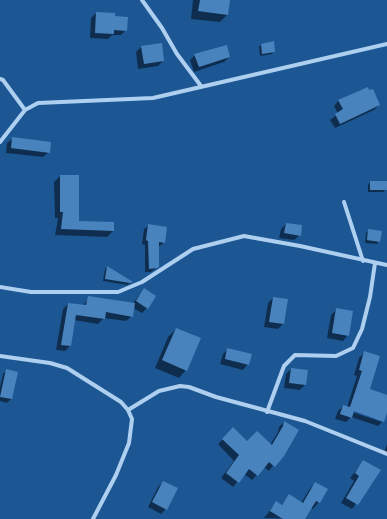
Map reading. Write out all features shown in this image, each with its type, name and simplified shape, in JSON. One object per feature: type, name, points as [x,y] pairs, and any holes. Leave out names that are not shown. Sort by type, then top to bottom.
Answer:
[{"type":"street","points":[[142,0],[162,28],[177,54],[201,86]]},
{"type":"street","points":[[0,142],[25,110],[38,103],[154,98],[387,44]]},
{"type":"street","points":[[0,79],[3,80],[25,110]]},
{"type":"street","points":[[344,202],[363,261]]},
{"type":"street","points":[[0,288],[31,292],[118,292],[142,282],[193,248],[244,236],[300,246],[387,266]]},
{"type":"street","points":[[267,412],[284,366],[295,355],[336,356],[353,348],[362,329],[375,263]]},
{"type":"street","points":[[0,356],[50,362],[67,368],[121,402],[128,410],[132,419],[129,443],[116,475],[93,519]]},
{"type":"street","points":[[128,410],[159,391],[180,386],[189,387],[216,397],[267,412],[305,420],[387,454]]},
{"type":"building","points":[[200,0],[230,0],[228,15],[198,11]]},
{"type":"building","points":[[96,12],[115,13],[115,16],[128,17],[127,31],[114,30],[114,34],[95,33]]},
{"type":"building","points":[[274,41],[275,52],[262,54],[261,44]]},
{"type":"building","points":[[162,43],[164,61],[144,64],[141,46]]},
{"type":"building","points":[[227,45],[230,57],[199,67],[194,54]]},
{"type":"building","points":[[368,87],[369,90],[373,89],[380,105],[340,124],[335,114],[343,109],[338,100]]},
{"type":"building","points":[[12,137],[51,142],[50,153],[11,148]]},
{"type":"building","points":[[60,175],[79,175],[79,221],[114,222],[114,231],[61,229],[63,212],[60,212]]},
{"type":"building","points":[[370,181],[387,181],[387,190],[370,190]]},
{"type":"building","points":[[286,223],[302,225],[301,236],[284,233]]},
{"type":"building","points":[[148,224],[167,227],[165,243],[159,242],[159,267],[149,269],[148,241],[146,240]]},
{"type":"building","points":[[368,229],[382,231],[380,242],[367,240]]},
{"type":"building","points":[[107,266],[133,282],[130,283],[105,279]]},
{"type":"building","points":[[144,288],[156,296],[148,309],[136,301]]},
{"type":"building","points":[[88,296],[135,303],[133,317],[106,312],[105,319],[76,315],[71,346],[61,345],[68,303],[86,305]]},
{"type":"building","points":[[273,297],[288,299],[284,324],[269,322]]},
{"type":"building","points":[[336,308],[353,311],[349,336],[332,333]]},
{"type":"building","points":[[176,328],[201,338],[187,371],[162,360]]},
{"type":"building","points":[[227,348],[252,354],[249,365],[225,359]]},
{"type":"building","points":[[364,351],[380,356],[370,389],[387,395],[387,413],[384,422],[354,411],[352,418],[340,414],[343,405],[350,407],[362,371],[359,370]]},
{"type":"building","points":[[291,368],[308,370],[306,385],[289,383]]},
{"type":"building","points":[[6,369],[18,372],[12,399],[0,397]]},
{"type":"building","points":[[284,421],[299,430],[284,456],[275,467],[269,462],[258,476],[249,469],[239,483],[226,473],[239,455],[222,439],[233,427],[247,441],[257,431],[272,445],[283,426]]},
{"type":"building","points":[[363,460],[381,470],[358,505],[346,498],[359,476],[355,473]]},
{"type":"building","points":[[163,481],[178,488],[167,510],[152,502]]},
{"type":"building","points":[[315,482],[328,489],[320,503],[316,501],[305,519],[283,519],[270,511],[276,501],[282,505],[289,494],[303,503]]}]
